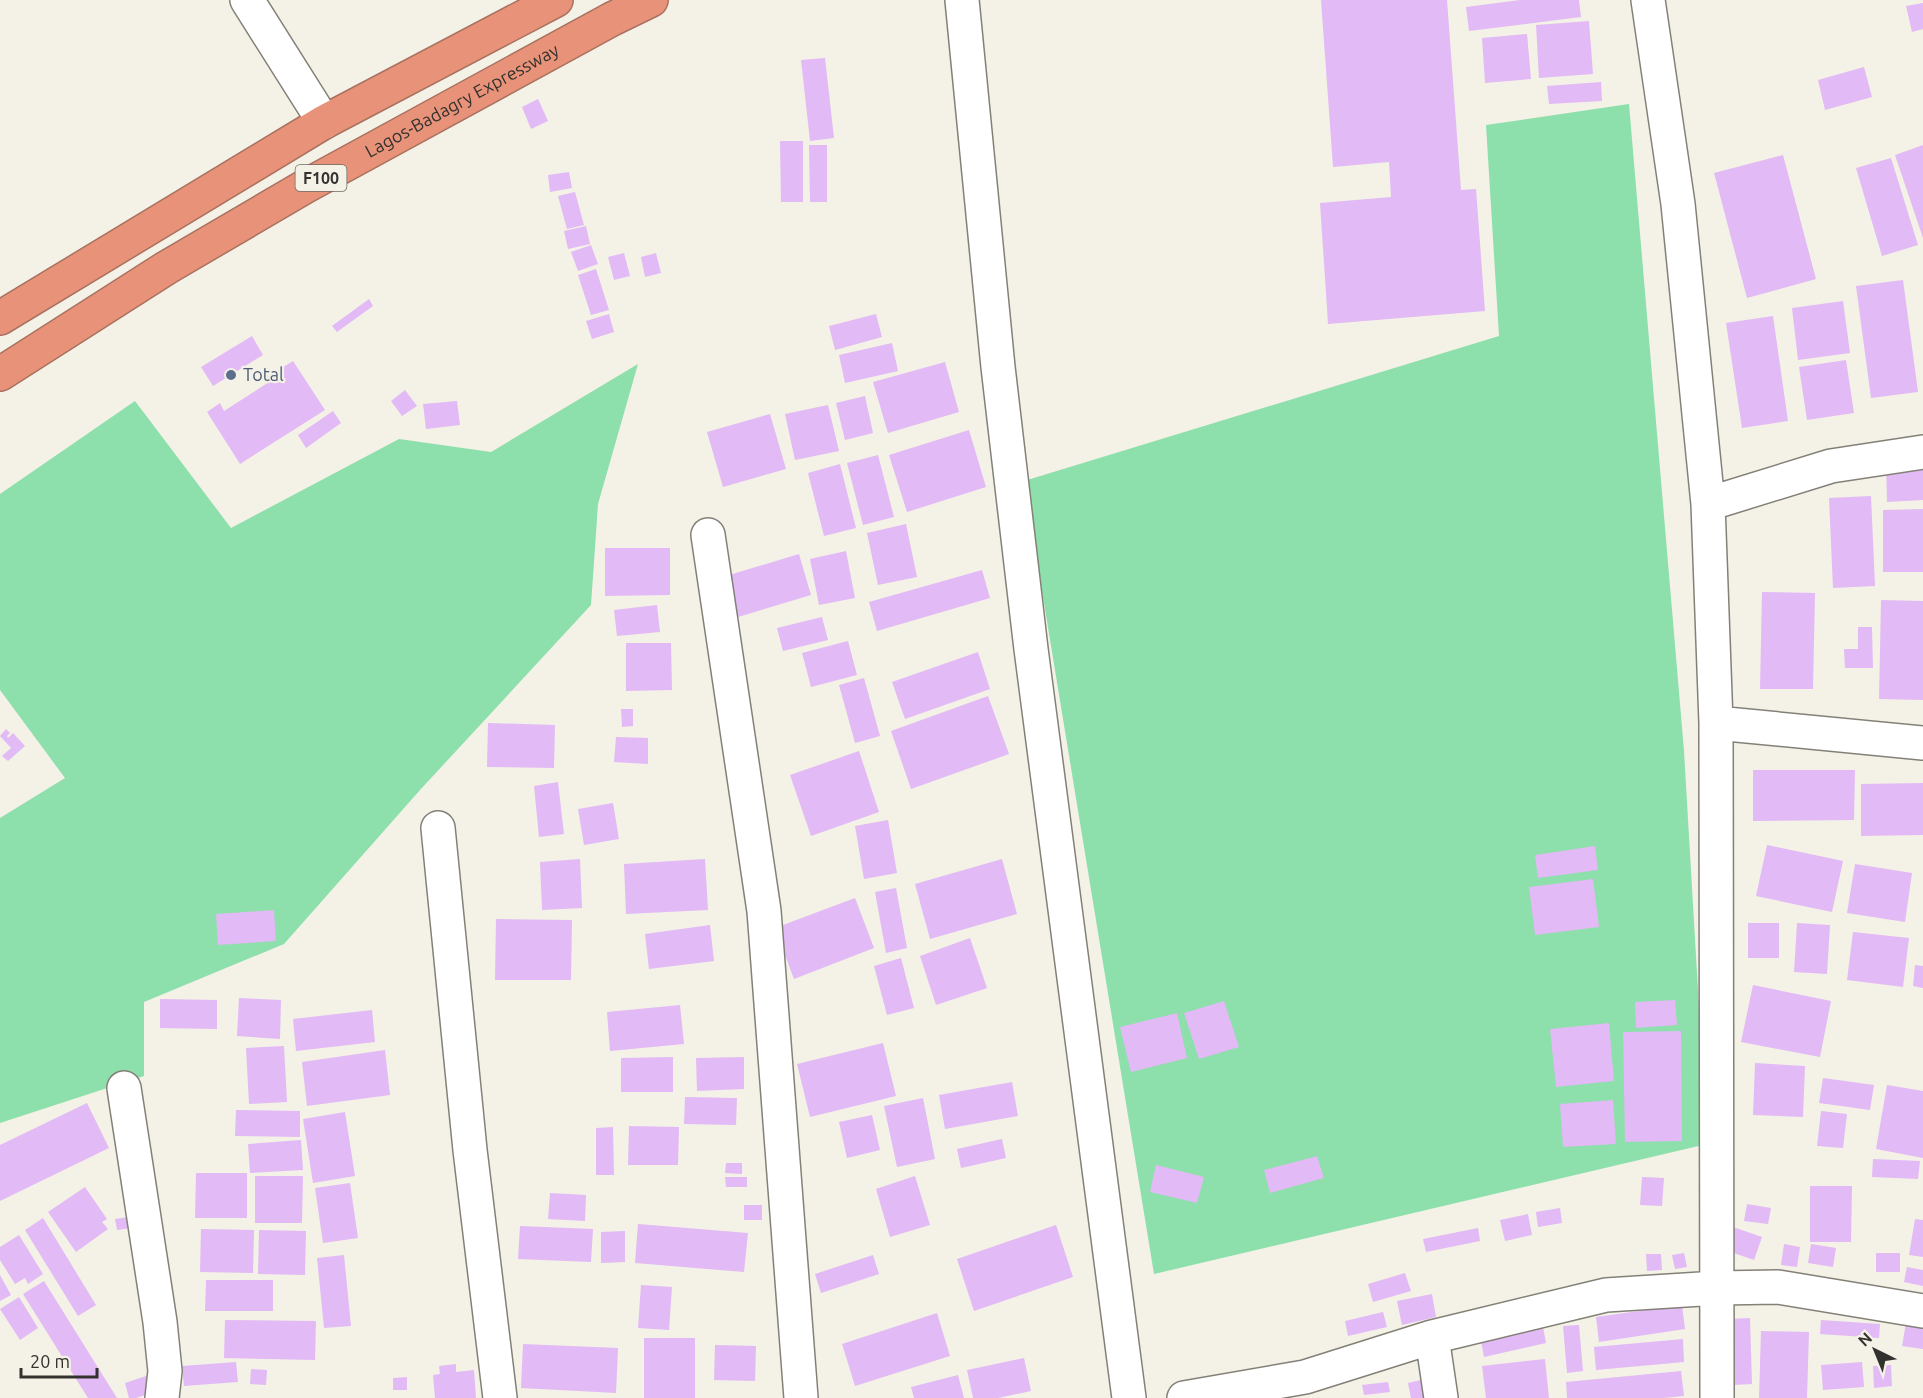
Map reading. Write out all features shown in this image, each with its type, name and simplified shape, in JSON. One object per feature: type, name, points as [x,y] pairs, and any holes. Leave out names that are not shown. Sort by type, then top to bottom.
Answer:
[{"type":"highway","name":"F100","points":[[0,318],[324,122],[556,0]]},
{"type":"highway","name":"Lagos-Badagry Expressway","points":[[0,374],[166,268],[306,186],[651,0]]},
{"type":"street","points":[[247,0],[324,122]]},
{"type":"street","points":[[962,0],[998,367],[1030,637],[1129,1398]]},
{"type":"street","points":[[1648,0],[1678,204],[1708,504],[1716,723],[1717,1398]]},
{"type":"street","points":[[1708,504],[1832,466],[1923,452]]},
{"type":"street","points":[[708,535],[764,911],[801,1398]]},
{"type":"street","points":[[1716,723],[1923,743]]},
{"type":"street","points":[[438,828],[470,1150],[500,1398]]},
{"type":"street","points":[[123,1088],[160,1322],[165,1371],[162,1398]]},
{"type":"street","points":[[1184,1398],[1305,1377],[1432,1337],[1605,1296],[1717,1288],[1778,1287],[1923,1311]]},
{"type":"street","points":[[1432,1337],[1441,1398]]},
{"type":"green space","points":[[1629,104],[1684,751],[1707,1144],[1154,1274],[1024,481],[1499,336],[1486,125]]},
{"type":"green space","points":[[638,364],[598,504],[591,605],[420,790],[284,944],[144,1002],[144,1076],[0,1123],[0,818],[65,778],[0,690],[0,494],[135,401],[231,528],[399,439],[491,452]]},
{"type":"building","points":[[1321,0],[1447,0],[1461,190],[1476,189],[1485,311],[1328,324],[1320,203],[1391,197],[1389,162],[1333,167]]},
{"type":"building","points":[[1520,0],[1579,0],[1581,17],[1469,31],[1466,7]]},
{"type":"building","points":[[1923,3],[1923,29],[1912,32],[1906,6]]},
{"type":"building","points":[[1589,21],[1593,74],[1539,78],[1536,25]]},
{"type":"building","points":[[1527,34],[1531,79],[1485,83],[1482,38]]},
{"type":"building","points":[[825,58],[834,138],[810,141],[801,60]]},
{"type":"building","points":[[1864,67],[1872,97],[1825,110],[1818,80]]},
{"type":"building","points":[[1601,82],[1602,101],[1549,104],[1547,86]]},
{"type":"building","points":[[538,99],[548,121],[531,129],[522,107]]},
{"type":"building","points":[[780,141],[803,141],[803,202],[781,202]]},
{"type":"building","points":[[809,145],[827,145],[827,202],[810,202]]},
{"type":"building","points":[[1923,145],[1923,238],[1895,155]]},
{"type":"building","points":[[1783,155],[1816,279],[1747,298],[1714,173]]},
{"type":"building","points":[[1891,158],[1918,245],[1882,256],[1856,168]]},
{"type":"building","points":[[569,172],[572,188],[550,192],[548,175]]},
{"type":"building","points":[[575,192],[584,225],[567,229],[558,196]]},
{"type":"building","points":[[586,226],[590,244],[568,249],[564,231]]},
{"type":"building","points":[[591,245],[598,264],[578,271],[571,252]]},
{"type":"building","points":[[624,253],[630,276],[614,280],[608,257]]},
{"type":"building","points":[[656,253],[661,273],[645,277],[641,257]]},
{"type":"building","points":[[596,269],[609,310],[591,315],[578,275]]},
{"type":"building","points":[[1903,280],[1918,392],[1871,398],[1856,286]]},
{"type":"building","points":[[369,299],[373,306],[337,332],[332,326]]},
{"type":"building","points":[[1843,301],[1850,353],[1798,360],[1792,308]]},
{"type":"building","points":[[609,314],[614,332],[592,339],[586,321]]},
{"type":"building","points":[[876,314],[882,337],[835,350],[829,326]]},
{"type":"building","points":[[1773,316],[1788,421],[1742,428],[1726,323]]},
{"type":"building","points":[[252,336],[263,355],[213,386],[201,367]]},
{"type":"building","points":[[892,343],[898,371],[845,383],[839,355]]},
{"type":"building","points":[[1846,360],[1854,413],[1807,420],[1799,367]]},
{"type":"building","points":[[293,361],[325,410],[240,464],[207,412],[220,403],[224,411],[269,382],[266,378]]},
{"type":"building","points":[[945,362],[959,412],[888,433],[873,382]]},
{"type":"building","points":[[405,390],[417,406],[402,416],[391,401]]},
{"type":"building","points":[[865,396],[873,433],[845,440],[836,403]]},
{"type":"building","points":[[457,401],[460,425],[426,429],[423,404]]},
{"type":"building","points":[[828,405],[839,451],[795,460],[785,414]]},
{"type":"building","points":[[333,411],[341,423],[306,448],[298,435]]},
{"type":"building","points":[[770,414],[786,469],[723,487],[707,432]]},
{"type":"building","points":[[969,430],[986,487],[907,512],[889,455]]},
{"type":"building","points":[[878,455],[894,517],[863,525],[847,463]]},
{"type":"building","points":[[1923,462],[1923,500],[1887,502],[1886,463]]},
{"type":"building","points":[[840,464],[856,528],[824,536],[808,473]]},
{"type":"building","points":[[1871,496],[1875,586],[1833,588],[1829,498]]},
{"type":"building","points":[[1923,509],[1923,572],[1883,572],[1883,510]]},
{"type":"building","points":[[906,524],[917,577],[878,585],[867,533]]},
{"type":"building","points":[[605,548],[670,548],[670,595],[605,596]]},
{"type":"building","points":[[846,551],[855,598],[819,605],[810,559]]},
{"type":"building","points":[[799,554],[811,595],[738,617],[726,576]]},
{"type":"building","points":[[982,570],[990,598],[877,631],[869,602]]},
{"type":"building","points":[[1762,592],[1815,593],[1813,689],[1760,689]]},
{"type":"building","points":[[1881,600],[1923,601],[1923,700],[1879,699]]},
{"type":"building","points":[[657,605],[660,632],[617,636],[614,610]]},
{"type":"building","points":[[822,617],[828,640],[783,651],[777,628]]},
{"type":"building","points":[[1858,627],[1872,627],[1873,668],[1845,668],[1844,649],[1858,649]]},
{"type":"building","points":[[848,641],[857,675],[811,687],[802,653]]},
{"type":"building","points":[[626,643],[671,643],[672,690],[626,691]]},
{"type":"building","points":[[978,652],[990,689],[905,719],[892,682]]},
{"type":"building","points":[[864,678],[880,736],[855,743],[839,685]]},
{"type":"building","points":[[988,696],[1009,754],[911,789],[891,731]]},
{"type":"building","points":[[621,709],[633,709],[633,726],[622,727]]},
{"type":"building","points":[[488,723],[555,725],[554,768],[487,767]]},
{"type":"building","points":[[6,729],[10,733],[8,738],[13,733],[25,746],[8,761],[2,756],[11,748],[0,736]]},
{"type":"building","points":[[616,737],[648,738],[648,764],[614,762]]},
{"type":"building","points":[[859,751],[879,812],[811,836],[790,775]]},
{"type":"building","points":[[1753,770],[1855,770],[1854,820],[1753,821]]},
{"type":"building","points":[[558,782],[564,834],[539,837],[534,786]]},
{"type":"building","points":[[1923,783],[1923,835],[1861,836],[1861,784]]},
{"type":"building","points":[[613,803],[619,839],[584,845],[578,809]]},
{"type":"building","points":[[888,820],[897,873],[864,879],[855,826]]},
{"type":"building","points":[[1767,845],[1843,861],[1832,912],[1756,896]]},
{"type":"building","points":[[1595,846],[1598,870],[1538,878],[1535,855]]},
{"type":"building","points":[[580,859],[582,908],[542,910],[540,862]]},
{"type":"building","points":[[705,859],[708,910],[626,914],[624,864]]},
{"type":"building","points":[[1002,859],[1017,914],[930,939],[915,884]]},
{"type":"building","points":[[1855,864],[1912,873],[1905,922],[1847,913]]},
{"type":"building","points":[[1593,879],[1599,927],[1535,935],[1529,887]]},
{"type":"building","points":[[896,888],[907,948],[886,953],[875,892]]},
{"type":"building","points":[[855,898],[874,948],[794,979],[775,928]]},
{"type":"building","points":[[274,910],[276,941],[218,945],[216,914]]},
{"type":"building","points":[[496,919],[572,920],[571,980],[495,980]]},
{"type":"building","points":[[1748,923],[1779,923],[1779,958],[1748,958]]},
{"type":"building","points":[[1797,923],[1830,925],[1827,974],[1794,972]]},
{"type":"building","points":[[710,925],[714,961],[649,969],[645,934]]},
{"type":"building","points":[[1853,932],[1909,938],[1903,987],[1847,980]]},
{"type":"building","points":[[970,938],[987,988],[936,1005],[920,956]]},
{"type":"building","points":[[901,958],[914,1008],[887,1015],[874,966]]},
{"type":"building","points":[[1915,965],[1923,966],[1923,988],[1913,986]]},
{"type":"building","points":[[1753,985],[1831,1001],[1820,1057],[1741,1042]]},
{"type":"building","points":[[239,998],[281,1000],[280,1039],[237,1036]]},
{"type":"building","points":[[160,999],[217,1000],[217,1029],[160,1028]]},
{"type":"building","points":[[1675,1000],[1677,1025],[1636,1028],[1635,1002]]},
{"type":"building","points":[[1224,1001],[1239,1047],[1199,1059],[1184,1013]]},
{"type":"building","points":[[680,1005],[684,1044],[610,1051],[607,1012]]},
{"type":"building","points":[[372,1010],[375,1042],[296,1051],[293,1019]]},
{"type":"building","points":[[1177,1013],[1187,1058],[1131,1072],[1120,1027]]},
{"type":"building","points":[[1609,1023],[1614,1081],[1556,1087],[1550,1029]]},
{"type":"building","points":[[1681,1031],[1682,1141],[1625,1142],[1623,1032]]},
{"type":"building","points":[[883,1043],[896,1096],[810,1117],[797,1064]]},
{"type":"building","points":[[284,1046],[287,1102],[249,1104],[246,1048]]},
{"type":"building","points":[[385,1050],[390,1095],[307,1106],[302,1062]]},
{"type":"building","points":[[673,1057],[673,1092],[621,1092],[621,1058]]},
{"type":"building","points":[[744,1057],[744,1089],[697,1091],[696,1058]]},
{"type":"building","points":[[1755,1063],[1805,1066],[1803,1117],[1753,1115]]},
{"type":"building","points":[[1823,1078],[1874,1085],[1870,1110],[1819,1103]]},
{"type":"building","points":[[1012,1082],[1018,1116],[945,1129],[939,1095]]},
{"type":"building","points":[[1887,1085],[1923,1091],[1923,1158],[1876,1149]]},
{"type":"building","points":[[685,1097],[737,1098],[736,1125],[684,1124]]},
{"type":"building","points":[[923,1098],[935,1159],[897,1167],[884,1106]]},
{"type":"building","points":[[1613,1100],[1616,1144],[1563,1147],[1560,1104]]},
{"type":"building","points":[[87,1103],[109,1148],[0,1201],[0,1145]]},
{"type":"building","points":[[236,1110],[300,1111],[300,1137],[235,1136]]},
{"type":"building","points":[[1821,1111],[1847,1114],[1843,1148],[1817,1146]]},
{"type":"building","points":[[345,1112],[355,1176],[313,1183],[303,1119]]},
{"type":"building","points":[[872,1115],[880,1150],[847,1158],[839,1122]]},
{"type":"building","points":[[629,1126],[679,1127],[678,1165],[628,1165]]},
{"type":"building","points":[[613,1127],[614,1175],[596,1175],[596,1128]]},
{"type":"building","points":[[1002,1139],[1006,1158],[961,1168],[957,1149]]},
{"type":"building","points":[[301,1140],[303,1170],[250,1173],[248,1144]]},
{"type":"building","points":[[1317,1156],[1324,1178],[1270,1193],[1264,1170]]},
{"type":"building","points":[[1873,1159],[1920,1161],[1918,1179],[1872,1177]]},
{"type":"building","points":[[726,1163],[742,1163],[742,1174],[725,1173]]},
{"type":"building","points":[[1156,1165],[1204,1177],[1197,1203],[1150,1192]]},
{"type":"building","points":[[196,1173],[247,1173],[247,1218],[195,1218]]},
{"type":"building","points":[[255,1176],[303,1176],[302,1223],[255,1223]]},
{"type":"building","points":[[915,1176],[930,1225],[890,1237],[876,1189]]},
{"type":"building","points":[[725,1177],[747,1177],[747,1187],[726,1187]]},
{"type":"building","points":[[1642,1177],[1664,1178],[1662,1206],[1640,1205]]},
{"type":"building","points":[[350,1183],[358,1238],[323,1243],[315,1188]]},
{"type":"building","points":[[1810,1186],[1852,1186],[1851,1242],[1810,1242]]},
{"type":"building","points":[[85,1187],[107,1219],[102,1222],[108,1229],[76,1252],[48,1212]]},
{"type":"building","points":[[550,1193],[586,1195],[585,1221],[548,1219]]},
{"type":"building","points":[[1747,1204],[1771,1208],[1768,1224],[1744,1221]]},
{"type":"building","points":[[744,1205],[762,1205],[762,1220],[744,1220]]},
{"type":"building","points":[[1560,1208],[1562,1223],[1538,1227],[1536,1212]]},
{"type":"building","points":[[1528,1214],[1532,1235],[1505,1241],[1500,1220]]},
{"type":"building","points":[[129,1217],[131,1228],[117,1230],[115,1219]]},
{"type":"building","points":[[43,1218],[96,1305],[78,1316],[25,1230]]},
{"type":"building","points":[[1915,1219],[1923,1220],[1923,1257],[1909,1255]]},
{"type":"building","points":[[638,1224],[748,1233],[744,1272],[635,1263]]},
{"type":"building","points":[[1056,1225],[1073,1277],[974,1311],[957,1259]]},
{"type":"building","points":[[520,1226],[593,1229],[591,1262],[518,1259]]},
{"type":"building","points":[[1733,1227],[1762,1237],[1754,1260],[1725,1250]]},
{"type":"building","points":[[1478,1228],[1480,1241],[1426,1252],[1423,1239]]},
{"type":"building","points":[[201,1229],[254,1230],[253,1273],[200,1272]]},
{"type":"building","points":[[259,1230],[306,1231],[305,1275],[258,1274]]},
{"type":"building","points":[[625,1231],[625,1262],[601,1263],[601,1232]]},
{"type":"building","points":[[19,1235],[43,1274],[28,1284],[25,1278],[15,1284],[0,1260],[0,1247]]},
{"type":"building","points":[[1784,1244],[1800,1247],[1797,1267],[1781,1265]]},
{"type":"building","points":[[1811,1244],[1836,1248],[1833,1267],[1808,1263]]},
{"type":"building","points":[[1684,1253],[1687,1267],[1675,1269],[1672,1255]]},
{"type":"building","points":[[1876,1253],[1900,1253],[1900,1272],[1876,1272]]},
{"type":"building","points":[[1646,1254],[1661,1254],[1662,1270],[1647,1271]]},
{"type":"building","points":[[344,1255],[351,1326],[324,1328],[317,1258]]},
{"type":"building","points":[[873,1255],[879,1274],[821,1293],[815,1274]]},
{"type":"building","points":[[1907,1267],[1923,1270],[1923,1286],[1904,1282]]},
{"type":"building","points":[[1405,1273],[1411,1291],[1373,1302],[1368,1284]]},
{"type":"building","points":[[0,1275],[11,1295],[0,1301]]},
{"type":"building","points":[[206,1280],[273,1280],[273,1311],[205,1311]]},
{"type":"building","points":[[44,1281],[117,1398],[88,1398],[23,1294]]},
{"type":"building","points":[[641,1285],[672,1287],[669,1330],[638,1328]]},
{"type":"building","points":[[1432,1294],[1436,1317],[1402,1325],[1397,1301]]},
{"type":"building","points":[[19,1297],[38,1328],[20,1340],[0,1309]]},
{"type":"building","points":[[1682,1305],[1685,1329],[1599,1342],[1596,1317]]},
{"type":"building","points":[[1383,1312],[1387,1327],[1348,1336],[1345,1321]]},
{"type":"building","points":[[937,1313],[950,1356],[855,1386],[842,1344]]},
{"type":"building","points":[[1750,1318],[1752,1384],[1733,1385],[1730,1319]]},
{"type":"building","points":[[225,1320],[316,1321],[315,1360],[224,1358]]},
{"type":"building","points":[[1821,1320],[1880,1324],[1879,1338],[1820,1334]]},
{"type":"building","points":[[1906,1323],[1923,1326],[1923,1349],[1902,1346]]},
{"type":"building","points":[[1579,1325],[1583,1371],[1567,1373],[1563,1326]]},
{"type":"building","points":[[1543,1327],[1546,1343],[1484,1357],[1481,1341]]},
{"type":"building","points":[[1761,1331],[1809,1332],[1807,1398],[1759,1398]]},
{"type":"building","points":[[644,1338],[695,1338],[695,1398],[644,1398]]},
{"type":"building","points":[[1683,1339],[1684,1362],[1596,1370],[1594,1347]]},
{"type":"building","points":[[523,1344],[618,1348],[616,1393],[521,1388]]},
{"type":"building","points":[[715,1345],[756,1346],[755,1381],[714,1380]]},
{"type":"building","points":[[1024,1358],[1031,1391],[998,1398],[973,1398],[967,1370]]},
{"type":"building","points":[[1545,1359],[1549,1398],[1486,1398],[1482,1366]]},
{"type":"building","points":[[236,1362],[238,1382],[184,1386],[182,1366]]},
{"type":"building","points":[[1862,1362],[1864,1387],[1823,1390],[1821,1365]]},
{"type":"building","points":[[456,1364],[456,1372],[474,1370],[476,1398],[435,1398],[433,1375],[440,1374],[439,1366]]},
{"type":"building","points":[[1891,1365],[1892,1386],[1874,1388],[1873,1366]]},
{"type":"building","points":[[251,1369],[267,1370],[266,1385],[250,1384]]},
{"type":"building","points":[[1681,1371],[1684,1396],[1567,1398],[1566,1382]]},
{"type":"building","points":[[152,1374],[157,1391],[129,1398],[125,1383]]},
{"type":"building","points":[[958,1375],[964,1398],[914,1398],[911,1387]]},
{"type":"building","points":[[407,1377],[407,1390],[393,1390],[393,1378]]},
{"type":"building","points":[[1421,1380],[1425,1398],[1411,1398],[1408,1383]]},
{"type":"building","points":[[1388,1382],[1390,1392],[1364,1395],[1362,1385]]},
{"type":"place","name":"Total","points":[[231,375]]}]
